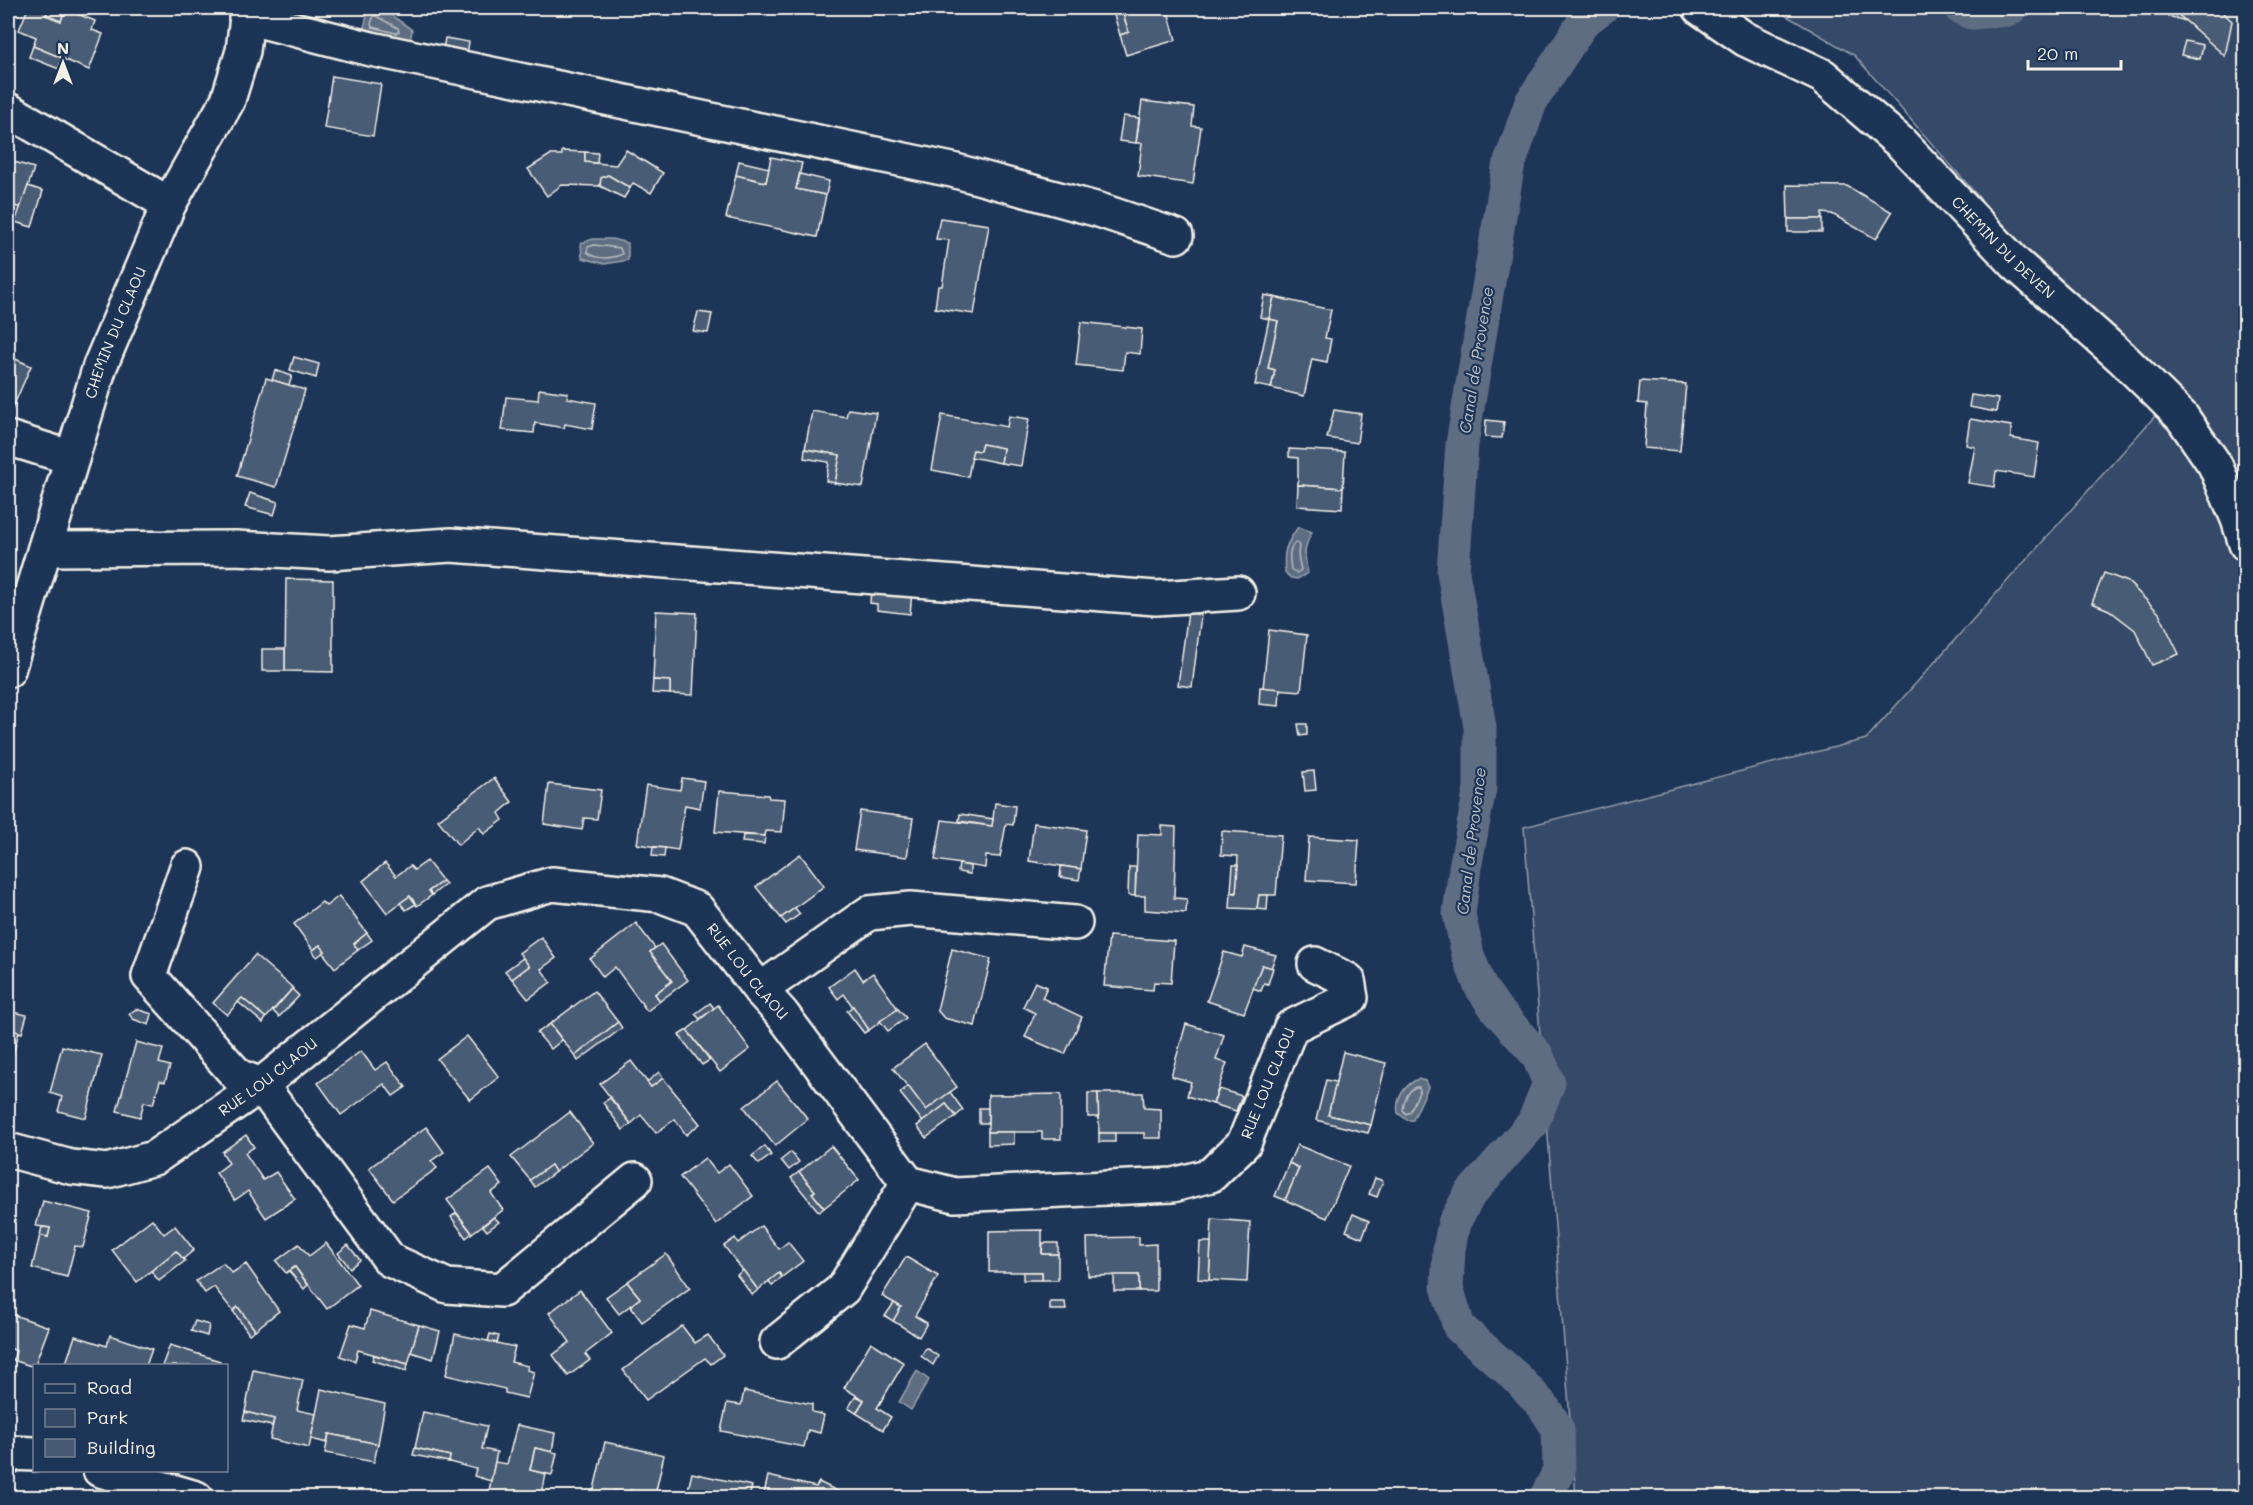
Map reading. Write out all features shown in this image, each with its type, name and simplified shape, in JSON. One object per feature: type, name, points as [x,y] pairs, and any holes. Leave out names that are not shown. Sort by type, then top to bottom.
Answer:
[{"type":"street","name":"CHEMIN DU DEVEN","points":[[1700,8],[1744,39],[1824,76],[1901,143],[2016,264],[2121,357],[2160,395],[2182,417],[2215,465],[2246,544]]},
{"type":"street","name":"CHEMIN DU CLAOU","points":[[8,670],[100,366],[169,204],[228,100],[243,51],[247,12]]},
{"type":"street","points":[[247,12],[371,50],[951,170],[1099,210],[1176,236]]},
{"type":"street","points":[[8,110],[169,204]]},
{"type":"street","points":[[8,438],[72,458]]},
{"type":"street","points":[[45,549],[236,548],[329,553],[451,545],[1156,598],[1238,593]]},
{"type":"street","points":[[187,867],[149,976],[238,1076],[261,1085],[390,1260],[447,1286],[502,1290],[635,1180]]},
{"type":"street","name":"RUE LOU CLAOU","points":[[8,1150],[71,1167],[107,1171],[154,1158],[261,1085],[487,903],[552,884],[660,895],[697,909],[760,990],[782,1014],[908,1183],[955,1195],[1173,1185],[1211,1175],[1244,1143],[1291,1027],[1351,998],[1348,980],[1315,964]]},
{"type":"street","points":[[760,990],[869,913],[910,909],[1075,923]]},
{"type":"street","points":[[777,1342],[843,1289],[908,1183]]},
{"type":"street","points":[[8,1457],[12,1453],[33,1454]]},
{"type":"street","points":[[107,1472],[196,1497]]},
{"type":"green space","points":[[1773,8],[2245,8],[2245,1497],[1576,1497],[1524,827],[1866,739],[2163,407],[1854,55]]},
{"type":"water","points":[[369,8],[386,13],[412,30],[410,42],[363,31]]},
{"type":"water","points":[[593,239],[612,239],[628,243],[628,260],[605,264],[582,258],[581,243]]},
{"type":"water","points":[[1298,527],[1312,532],[1305,552],[1308,573],[1297,579],[1285,573],[1284,559],[1288,544]]},
{"type":"water","points":[[1418,1079],[1425,1081],[1428,1087],[1413,1120],[1407,1120],[1398,1113],[1398,1102],[1405,1088]]},
{"type":"water","points":[[917,1371],[929,1380],[911,1410],[899,1402]]},
{"type":"building","points":[[28,8],[49,8],[46,15],[61,21],[65,9],[95,21],[92,30],[103,34],[89,70],[33,46],[36,37],[19,30]]},
{"type":"building","points":[[49,8],[65,9],[61,21],[46,15]]},
{"type":"building","points":[[1112,8],[1121,8],[1129,32],[1120,35]]},
{"type":"building","points":[[1121,8],[1167,8],[1176,40],[1126,55],[1120,35],[1129,32]]},
{"type":"building","points":[[2169,8],[2171,8],[2186,21],[2168,16]]},
{"type":"building","points":[[2171,8],[2223,8],[2221,11],[2232,21],[2225,56]]},
{"type":"building","points":[[445,38],[469,42],[466,60],[442,55]]},
{"type":"building","points":[[2185,41],[2203,45],[2200,59],[2181,55]]},
{"type":"building","points":[[33,46],[62,58],[59,69],[29,57]]},
{"type":"building","points":[[332,76],[381,84],[373,136],[324,128]]},
{"type":"building","points":[[1142,101],[1194,107],[1192,126],[1201,127],[1193,184],[1138,176],[1142,143],[1136,143]]},
{"type":"building","points":[[1123,116],[1139,118],[1136,143],[1119,141]]},
{"type":"building","points":[[626,150],[663,173],[651,193],[633,183],[630,188],[608,175],[601,178],[600,186],[562,185],[547,196],[528,169],[550,155],[562,155],[562,151],[585,152],[585,162],[616,165]]},
{"type":"building","points":[[585,152],[598,153],[597,163],[585,162]]},
{"type":"building","points":[[771,157],[802,163],[796,189],[826,195],[817,237],[726,218],[736,175],[766,182]]},
{"type":"building","points":[[8,160],[34,168],[21,208],[8,204]]},
{"type":"building","points":[[739,161],[769,168],[766,182],[736,175]]},
{"type":"building","points":[[800,174],[829,181],[826,195],[796,189]]},
{"type":"building","points":[[608,175],[630,188],[624,198],[600,186],[601,178]]},
{"type":"building","points":[[1787,185],[1847,186],[1892,212],[1876,239],[1832,214],[1822,213],[1822,219],[1788,219]]},
{"type":"building","points":[[28,186],[43,191],[32,227],[15,222]]},
{"type":"building","points":[[940,218],[989,225],[974,314],[935,308],[938,286],[942,286],[949,240],[936,239]]},
{"type":"building","points":[[1788,219],[1822,219],[1822,232],[1788,232]]},
{"type":"building","points":[[1264,295],[1274,297],[1269,319],[1260,317]]},
{"type":"building","points":[[1274,297],[1331,310],[1325,338],[1331,339],[1327,362],[1312,359],[1304,396],[1271,388],[1275,370],[1268,368],[1278,321],[1269,319]]},
{"type":"building","points":[[698,312],[712,314],[708,333],[693,331]]},
{"type":"building","points":[[1269,319],[1278,321],[1268,368],[1275,370],[1271,388],[1255,385]]},
{"type":"building","points":[[1081,322],[1142,329],[1140,354],[1125,352],[1123,370],[1076,365]]},
{"type":"building","points":[[11,357],[31,366],[10,414],[8,413],[8,365]]},
{"type":"building","points":[[294,357],[319,364],[316,378],[290,370]]},
{"type":"building","points":[[275,370],[292,376],[289,385],[272,380]]},
{"type":"building","points":[[266,378],[305,390],[276,487],[237,476]]},
{"type":"building","points":[[1640,381],[1686,384],[1680,451],[1644,448],[1647,404],[1638,403]]},
{"type":"building","points":[[539,389],[568,393],[567,398],[596,403],[592,429],[565,424],[564,428],[535,423],[534,433],[502,430],[506,397],[538,400]]},
{"type":"building","points":[[1971,395],[1998,399],[1996,412],[1969,407]]},
{"type":"building","points":[[848,409],[876,413],[863,487],[835,483],[840,455],[805,449],[812,411],[846,417]]},
{"type":"building","points":[[1334,410],[1361,414],[1357,443],[1327,438]]},
{"type":"building","points":[[942,415],[1007,427],[1009,416],[1029,419],[1021,466],[1001,463],[1003,448],[982,444],[980,451],[973,450],[968,477],[932,470]]},
{"type":"building","points":[[1970,419],[2011,426],[2011,438],[2039,443],[2034,477],[1996,471],[1994,487],[1968,483],[1975,447],[1966,445]]},
{"type":"building","points":[[1486,420],[1504,422],[1502,438],[1485,437]]},
{"type":"building","points":[[982,444],[1003,448],[1001,463],[971,457],[973,450],[980,451]]},
{"type":"building","points":[[805,449],[840,455],[835,483],[826,481],[829,462],[804,458]]},
{"type":"building","points":[[1289,449],[1345,452],[1343,488],[1298,485],[1298,458],[1289,457]]},
{"type":"building","points":[[1298,485],[1343,488],[1342,509],[1297,506]]},
{"type":"building","points":[[250,493],[278,502],[274,515],[245,507]]},
{"type":"building","points":[[2104,573],[2128,582],[2159,613],[2179,654],[2152,665],[2135,630],[2109,610],[2092,603]]},
{"type":"building","points":[[286,579],[333,580],[333,672],[285,671]]},
{"type":"building","points":[[871,587],[912,592],[910,614],[877,610],[877,604],[870,603]]},
{"type":"building","points":[[656,611],[697,613],[693,695],[670,694],[670,681],[653,680]]},
{"type":"building","points":[[1188,612],[1201,615],[1192,687],[1178,685]]},
{"type":"building","points":[[1269,630],[1307,635],[1301,691],[1263,688]]},
{"type":"building","points":[[262,649],[285,649],[285,671],[262,671]]},
{"type":"building","points":[[653,680],[670,681],[670,694],[652,693]]},
{"type":"building","points":[[1260,687],[1280,689],[1279,706],[1259,704]]},
{"type":"building","points":[[1298,724],[1307,724],[1307,735],[1300,736]]},
{"type":"building","points":[[1314,771],[1316,790],[1305,791],[1303,772]]},
{"type":"building","points":[[494,778],[512,802],[499,813],[503,820],[484,834],[479,827],[458,845],[438,820]]},
{"type":"building","points":[[682,778],[704,781],[700,808],[685,805],[678,850],[637,844],[646,785],[680,790]]},
{"type":"building","points":[[549,784],[601,790],[597,819],[584,818],[582,830],[544,824]]},
{"type":"building","points":[[719,791],[768,795],[769,798],[785,799],[782,832],[766,831],[765,836],[715,832]]},
{"type":"building","points":[[995,803],[1015,806],[1013,825],[1006,824],[1000,857],[986,856],[985,868],[935,860],[942,820],[992,826]]},
{"type":"building","points":[[860,811],[913,818],[907,857],[854,850]]},
{"type":"building","points":[[960,814],[993,819],[992,826],[959,821]]},
{"type":"building","points":[[1034,823],[1086,830],[1081,869],[1029,861]]},
{"type":"building","points":[[1162,826],[1176,827],[1174,898],[1187,899],[1186,913],[1145,910],[1145,896],[1135,896],[1138,834],[1162,835]]},
{"type":"building","points":[[1222,831],[1281,835],[1276,895],[1259,895],[1257,909],[1230,908],[1231,892],[1236,893],[1238,856],[1221,855]]},
{"type":"building","points":[[743,835],[765,836],[764,844],[742,842]]},
{"type":"building","points":[[1309,837],[1359,840],[1356,883],[1306,880]]},
{"type":"building","points":[[653,847],[665,848],[664,857],[652,856]]},
{"type":"building","points":[[800,854],[824,886],[781,918],[756,887]]},
{"type":"building","points":[[427,861],[443,881],[429,891],[432,895],[417,906],[410,896],[387,913],[363,881],[385,863],[396,876],[410,866],[414,870]]},
{"type":"building","points":[[959,864],[970,866],[970,874],[958,872]]},
{"type":"building","points":[[1233,865],[1238,865],[1236,893],[1231,892]]},
{"type":"building","points":[[1061,866],[1081,869],[1079,880],[1060,877]]},
{"type":"building","points":[[1129,867],[1136,867],[1135,896],[1128,895]]},
{"type":"building","points":[[443,881],[446,884],[432,895],[429,891]]},
{"type":"building","points":[[1259,895],[1268,895],[1267,910],[1257,909]]},
{"type":"building","points":[[339,896],[367,933],[354,944],[358,950],[335,968],[323,953],[325,951],[320,945],[313,950],[294,924],[322,902],[326,906]]},
{"type":"building","points":[[410,896],[416,904],[406,910],[400,903]]},
{"type":"building","points":[[795,908],[800,914],[786,924],[781,918]]},
{"type":"building","points":[[636,923],[655,948],[650,952],[672,981],[655,994],[660,1001],[647,1011],[615,967],[603,977],[590,959]]},
{"type":"building","points":[[367,933],[372,940],[358,950],[354,944]]},
{"type":"building","points":[[1109,936],[1174,941],[1171,983],[1154,982],[1153,990],[1104,986]]},
{"type":"building","points":[[541,937],[556,958],[541,969],[551,982],[528,999],[512,979],[529,966],[519,953]]},
{"type":"building","points":[[661,944],[688,980],[660,1001],[655,994],[672,981],[650,952]]},
{"type":"building","points":[[320,945],[325,951],[317,957],[312,951]]},
{"type":"building","points":[[1245,947],[1276,955],[1271,968],[1262,965],[1244,1013],[1207,1001],[1224,952],[1242,957]]},
{"type":"building","points":[[952,949],[991,959],[975,1026],[944,1018],[937,1010]]},
{"type":"building","points":[[255,955],[293,988],[266,1018],[242,998],[227,1015],[213,1003]]},
{"type":"building","points":[[523,958],[529,966],[512,979],[505,971]]},
{"type":"building","points":[[1262,965],[1273,968],[1268,984],[1264,983],[1261,991],[1253,988]]},
{"type":"building","points":[[855,968],[863,980],[873,973],[898,1009],[869,1030],[844,994],[838,999],[829,987]]},
{"type":"building","points":[[1035,982],[1047,987],[1042,998],[1082,1017],[1065,1054],[1025,1037],[1035,1013],[1023,1007]]},
{"type":"building","points":[[292,989],[299,996],[279,1017],[273,1011]]},
{"type":"building","points":[[594,991],[618,1022],[575,1056],[550,1024]]},
{"type":"building","points":[[242,998],[266,1018],[263,1023],[238,1002]]},
{"type":"building","points":[[710,1003],[714,1008],[700,1019],[695,1014]]},
{"type":"building","points":[[718,1005],[750,1049],[720,1072],[687,1030]]},
{"type":"building","points":[[853,1006],[869,1030],[864,1033],[847,1011]]},
{"type":"building","points":[[136,1009],[152,1014],[149,1025],[133,1019],[129,1014]]},
{"type":"building","points":[[898,1009],[906,1018],[888,1031],[880,1021]]},
{"type":"building","points":[[12,1012],[27,1015],[22,1033],[8,1029]]},
{"type":"building","points":[[618,1022],[622,1028],[578,1061],[575,1056]]},
{"type":"building","points":[[550,1024],[562,1040],[551,1049],[537,1033]]},
{"type":"building","points":[[1186,1024],[1224,1035],[1216,1060],[1227,1063],[1213,1104],[1187,1096],[1191,1082],[1171,1076]]},
{"type":"building","points":[[8,1029],[19,1032],[8,1072]]},
{"type":"building","points":[[687,1030],[710,1060],[702,1065],[679,1035]]},
{"type":"building","points":[[467,1036],[499,1077],[470,1100],[437,1059]]},
{"type":"building","points":[[136,1042],[163,1049],[159,1063],[170,1066],[165,1082],[160,1081],[153,1104],[144,1102],[140,1117],[117,1111]]},
{"type":"building","points":[[925,1044],[957,1087],[926,1110],[893,1068]]},
{"type":"building","points":[[62,1046],[102,1055],[86,1118],[58,1111],[62,1097],[50,1093]]},
{"type":"building","points":[[361,1051],[375,1070],[387,1062],[406,1087],[393,1096],[384,1084],[341,1115],[318,1083]]},
{"type":"building","points":[[1343,1052],[1386,1063],[1371,1125],[1328,1115]]},
{"type":"building","points":[[631,1061],[651,1087],[663,1078],[700,1124],[686,1135],[675,1119],[656,1133],[641,1115],[631,1124],[600,1084]]},
{"type":"building","points":[[659,1072],[663,1078],[651,1087],[647,1082]]},
{"type":"building","points":[[1326,1080],[1336,1082],[1328,1115],[1371,1125],[1368,1133],[1316,1120]]},
{"type":"building","points":[[777,1081],[808,1119],[775,1146],[744,1107]]},
{"type":"building","points":[[908,1086],[926,1110],[950,1092],[963,1110],[956,1116],[946,1104],[923,1122],[900,1093]]},
{"type":"building","points":[[1219,1089],[1242,1096],[1236,1111],[1213,1104]]},
{"type":"building","points":[[1088,1093],[1098,1093],[1099,1117],[1088,1117]]},
{"type":"building","points":[[1098,1093],[1143,1093],[1144,1108],[1161,1109],[1161,1138],[1144,1138],[1144,1133],[1099,1133]]},
{"type":"building","points":[[1061,1094],[1061,1139],[1042,1139],[1042,1132],[988,1132],[988,1095]]},
{"type":"building","points":[[610,1098],[631,1124],[623,1130],[603,1103]]},
{"type":"building","points":[[946,1104],[956,1116],[926,1138],[917,1126]]},
{"type":"building","points":[[979,1108],[988,1108],[988,1123],[979,1123]]},
{"type":"building","points":[[570,1112],[593,1143],[555,1172],[551,1165],[530,1180],[511,1157]]},
{"type":"building","points":[[426,1127],[444,1152],[431,1161],[437,1168],[393,1200],[369,1168]]},
{"type":"building","points":[[988,1132],[1014,1132],[1014,1144],[988,1145]]},
{"type":"building","points":[[1099,1133],[1115,1133],[1115,1142],[1099,1142]]},
{"type":"building","points":[[246,1135],[254,1147],[245,1153],[263,1180],[276,1172],[295,1199],[266,1218],[248,1191],[235,1200],[216,1173],[229,1163],[222,1152]]},
{"type":"building","points":[[1297,1145],[1349,1166],[1327,1218],[1285,1200],[1299,1168],[1289,1163]]},
{"type":"building","points":[[765,1146],[771,1155],[759,1164],[752,1156]]},
{"type":"building","points":[[831,1146],[859,1180],[824,1208],[812,1193],[815,1191],[799,1172]]},
{"type":"building","points":[[791,1152],[799,1162],[789,1170],[781,1160]]},
{"type":"building","points":[[705,1158],[717,1173],[729,1164],[753,1196],[716,1224],[680,1177]]},
{"type":"building","points":[[1289,1163],[1299,1168],[1285,1200],[1275,1196]]},
{"type":"building","points":[[551,1165],[555,1172],[535,1187],[530,1180]]},
{"type":"building","points":[[490,1169],[502,1185],[491,1193],[503,1210],[472,1233],[447,1200]]},
{"type":"building","points":[[799,1172],[815,1191],[812,1193],[824,1208],[819,1212],[791,1178]]},
{"type":"building","points":[[1375,1178],[1383,1181],[1377,1197],[1369,1194]]},
{"type":"building","points":[[43,1201],[92,1213],[83,1247],[75,1246],[67,1277],[32,1268],[40,1235],[48,1237],[50,1228],[36,1226]]},
{"type":"building","points":[[456,1213],[472,1233],[466,1238],[451,1217]]},
{"type":"building","points":[[1353,1214],[1369,1221],[1362,1238],[1346,1231]]},
{"type":"building","points":[[494,1217],[499,1222],[487,1231],[483,1226]]},
{"type":"building","points":[[152,1219],[164,1234],[175,1226],[194,1250],[183,1259],[176,1251],[137,1282],[112,1250]]},
{"type":"building","points":[[1212,1219],[1250,1222],[1247,1282],[1209,1280]]},
{"type":"building","points":[[761,1226],[779,1249],[788,1242],[803,1261],[782,1277],[779,1273],[758,1290],[724,1246],[735,1238],[738,1243]]},
{"type":"building","points":[[42,1227],[50,1228],[48,1237],[40,1235]]},
{"type":"building","points":[[1042,1230],[1042,1254],[1058,1254],[1058,1280],[1042,1280],[1042,1272],[989,1272],[989,1231]]},
{"type":"building","points":[[1139,1237],[1139,1245],[1156,1244],[1156,1291],[1139,1291],[1139,1275],[1088,1276],[1087,1238]]},
{"type":"building","points":[[1200,1242],[1211,1242],[1209,1280],[1198,1279]]},
{"type":"building","points":[[326,1243],[358,1285],[327,1309],[295,1267],[286,1273],[276,1261],[299,1244],[309,1256]]},
{"type":"building","points":[[1043,1243],[1058,1243],[1058,1254],[1042,1254]]},
{"type":"building","points":[[348,1245],[360,1260],[350,1268],[338,1253]]},
{"type":"building","points":[[176,1251],[185,1261],[159,1281],[151,1271]]},
{"type":"building","points":[[666,1254],[690,1288],[642,1322],[630,1306],[640,1298],[627,1282]]},
{"type":"building","points":[[906,1257],[938,1276],[915,1316],[927,1323],[919,1337],[893,1321],[901,1307],[882,1296]]},
{"type":"building","points":[[223,1263],[232,1273],[246,1264],[279,1311],[255,1330],[238,1307],[233,1311],[214,1287],[205,1293],[196,1281]]},
{"type":"building","points":[[295,1267],[308,1285],[304,1289],[289,1271]]},
{"type":"building","points":[[743,1270],[758,1290],[752,1295],[737,1275]]},
{"type":"building","points":[[1023,1272],[1042,1272],[1042,1280],[1023,1280]]},
{"type":"building","points":[[779,1273],[782,1277],[772,1286],[769,1281]]},
{"type":"building","points":[[1114,1275],[1139,1275],[1139,1291],[1114,1291]]},
{"type":"building","points":[[627,1282],[640,1298],[619,1314],[606,1297]]},
{"type":"building","points":[[580,1290],[612,1333],[585,1354],[590,1360],[568,1376],[553,1355],[570,1342],[549,1313]]},
{"type":"building","points":[[1050,1302],[1065,1302],[1066,1310],[1050,1310]]},
{"type":"building","points":[[894,1303],[901,1307],[893,1321],[885,1316]]},
{"type":"building","points":[[238,1307],[255,1330],[249,1334],[233,1311]]},
{"type":"building","points":[[370,1311],[419,1325],[408,1364],[358,1350],[355,1361],[340,1356],[351,1324],[365,1328]]},
{"type":"building","points":[[8,1313],[49,1327],[33,1367],[13,1360],[16,1351],[8,1347]]},
{"type":"building","points":[[195,1321],[209,1325],[207,1336],[191,1331]]},
{"type":"building","points":[[419,1325],[440,1331],[433,1359],[411,1352]]},
{"type":"building","points":[[682,1326],[695,1343],[708,1335],[723,1355],[711,1364],[705,1358],[646,1400],[623,1370]]},
{"type":"building","points":[[455,1334],[515,1347],[511,1362],[528,1366],[527,1370],[534,1372],[527,1398],[505,1393],[505,1389],[446,1375]]},
{"type":"building","points":[[490,1334],[499,1336],[497,1343],[488,1341]]},
{"type":"building","points":[[110,1335],[152,1349],[147,1364],[66,1364],[75,1336],[107,1346]]},
{"type":"building","points":[[871,1342],[904,1363],[877,1408],[891,1417],[883,1430],[856,1413],[864,1400],[844,1388]]},
{"type":"building","points":[[170,1345],[220,1361],[219,1364],[163,1364]]},
{"type":"building","points":[[926,1348],[938,1356],[933,1365],[921,1356]]},
{"type":"building","points":[[374,1355],[408,1364],[406,1371],[372,1360]]},
{"type":"building","points":[[253,1370],[303,1380],[297,1410],[316,1414],[309,1448],[270,1439],[274,1419],[245,1412]]},
{"type":"building","points":[[321,1389],[385,1404],[378,1444],[329,1434],[327,1443],[311,1439]]},
{"type":"building","points":[[744,1391],[812,1404],[812,1412],[824,1415],[820,1433],[808,1430],[804,1447],[721,1431],[727,1403],[741,1405]]},
{"type":"building","points":[[856,1396],[864,1400],[856,1413],[848,1408]]},
{"type":"building","points":[[245,1412],[274,1419],[272,1426],[243,1420]]},
{"type":"building","points":[[423,1412],[487,1426],[482,1449],[497,1452],[491,1481],[474,1476],[476,1469],[449,1462],[450,1456],[415,1448]]},
{"type":"building","points":[[517,1425],[555,1433],[552,1452],[535,1448],[530,1470],[546,1474],[541,1498],[528,1498],[503,1492],[502,1498],[488,1495],[495,1462],[507,1464]]},
{"type":"building","points":[[329,1434],[378,1444],[374,1462],[325,1453]]},
{"type":"building","points":[[605,1442],[664,1455],[655,1495],[630,1490],[629,1494],[614,1491],[613,1498],[592,1498]]},
{"type":"building","points":[[415,1448],[450,1456],[449,1462],[413,1455]]},
{"type":"building","points":[[535,1448],[557,1453],[552,1475],[530,1470]]},
{"type":"building","points":[[692,1473],[752,1486],[749,1498],[686,1498]]},
{"type":"building","points":[[768,1476],[816,1487],[819,1482],[851,1498],[763,1498]]},
{"type":"waterway","name":"Canal de Provence","points":[[1545,1498],[1559,1471],[1558,1429],[1543,1406],[1517,1378],[1459,1327],[1447,1287],[1449,1249],[1454,1223],[1470,1194],[1533,1123],[1549,1083],[1537,1055],[1496,1009],[1480,986],[1468,955],[1459,914],[1480,788],[1480,727],[1453,572],[1462,444],[1508,168],[1531,102],[1584,21],[1602,8]]},
{"type":"waterway","name":"Canal de Provence","points":[[1960,8],[1971,13],[2011,8]]}]
